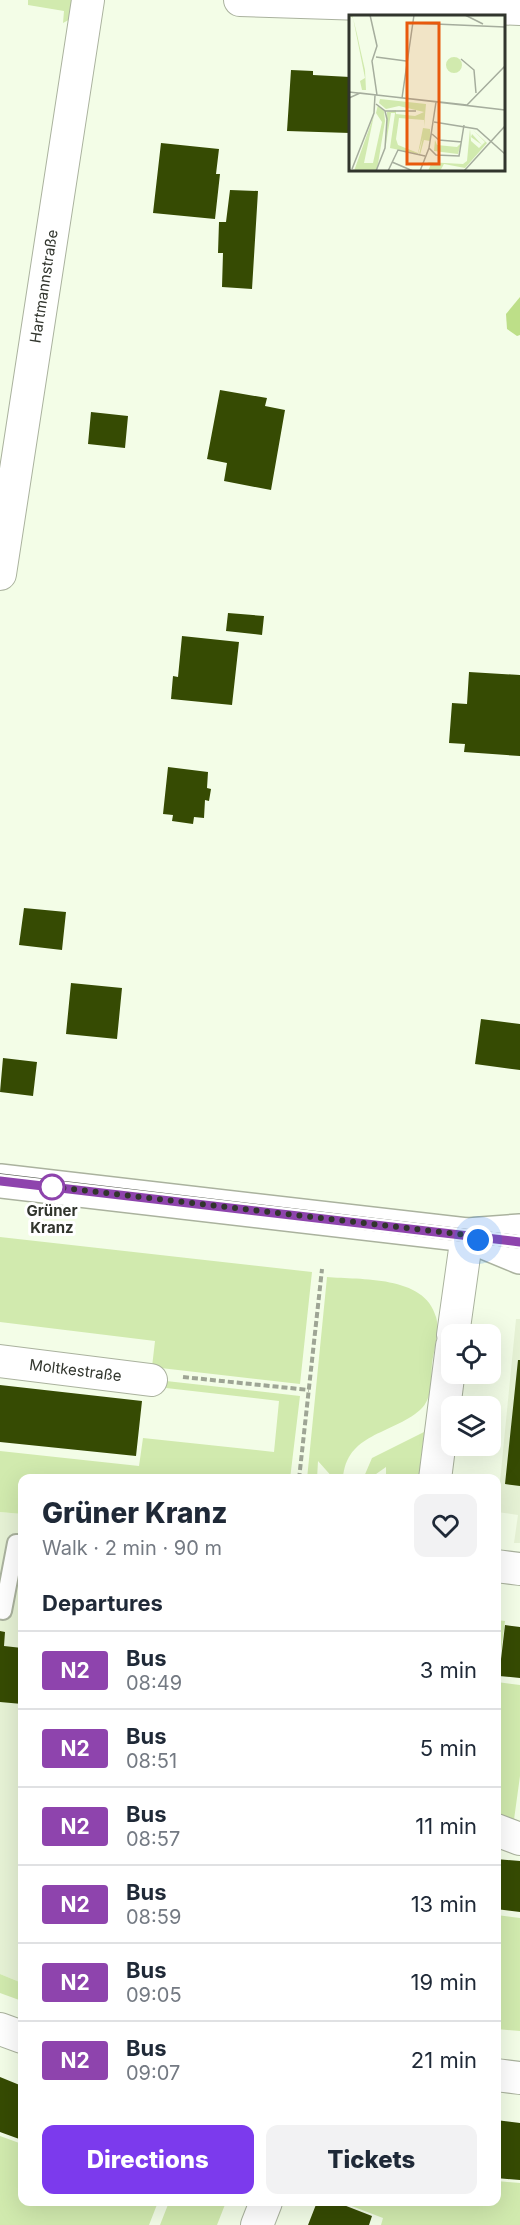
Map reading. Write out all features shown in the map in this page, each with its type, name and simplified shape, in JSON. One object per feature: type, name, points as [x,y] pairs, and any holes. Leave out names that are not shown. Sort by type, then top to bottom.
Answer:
[{"type":"street","name":"Hartmannstraße","points":[[0,574],[7,480],[87,0]]},
{"type":"street","points":[[240,0],[520,9]]},
{"type":"street","points":[[0,1180],[467,1235],[520,1231]]},
{"type":"street","points":[[467,1235],[520,1257]]},
{"type":"street","points":[[455,1324],[467,1235]]},
{"type":"street","name":"Moltkestraße","points":[[0,1361],[151,1380]]},
{"type":"street","points":[[436,1474],[447,1384]]},
{"type":"street","points":[[501,1567],[520,1569]]},
{"type":"street","points":[[501,1832],[520,1839]]},
{"type":"street","points":[[0,2030],[18,2036]]},
{"type":"street","points":[[501,2076],[520,2078]]},
{"type":"street","points":[[258,2225],[265,2206]]},
{"type":"lane","points":[[467,1235],[520,1242]]},
{"type":"lane","points":[[3,1611],[16,1542],[18,1542]]},
{"type":"path","points":[[300,1474],[322,1269]]},
{"type":"path","points":[[151,1380],[159,1374],[309,1390]]},
{"type":"shaded area","points":[[28,0],[78,0],[76,16],[63,23],[64,11],[28,5]]},
{"type":"shaded area","points":[[520,297],[520,335],[517,336],[507,329],[506,314]]},
{"type":"shaded area","points":[[0,1237],[312,1272],[300,1384],[152,1367],[155,1341],[0,1322]]},
{"type":"shaded area","points":[[327,1277],[390,1282],[419,1293],[430,1303],[437,1322],[430,1388],[424,1405],[408,1418],[361,1444],[352,1452],[344,1474],[330,1474],[318,1461],[317,1474],[307,1474]]},
{"type":"shaded area","points":[[516,1319],[520,1319],[520,1543],[514,1543],[518,1515],[501,1513],[501,1474]]},
{"type":"shaded area","points":[[166,1381],[300,1396],[291,1474],[18,1474],[18,1514],[0,1512],[0,1451],[139,1466],[143,1438],[274,1452],[279,1401],[166,1388]]},
{"type":"shaded area","points":[[424,1432],[420,1474],[386,1474],[386,1467],[376,1474],[365,1474],[372,1458]]},
{"type":"shaded area","points":[[0,1512],[18,1514],[18,1981],[0,1974]]},
{"type":"shaded area","points":[[501,1621],[505,1621],[501,1652]]},
{"type":"shaded area","points":[[501,1683],[520,1685],[520,1776],[513,1827],[501,1822]]},
{"type":"shaded area","points":[[501,1916],[520,1918],[520,2031],[501,2029]]},
{"type":"shaded area","points":[[0,1974],[18,1981],[18,2000],[0,1993]]},
{"type":"shaded area","points":[[0,2136],[18,2143],[18,2206],[156,2206],[149,2225],[0,2225]]},
{"type":"shaded area","points":[[501,2181],[520,2183],[520,2225],[381,2225],[383,2218],[352,2206],[501,2206]]},
{"type":"shaded area","points":[[167,2206],[224,2206],[217,2225],[160,2225]]},
{"type":"building","points":[[291,70],[313,71],[313,75],[349,77],[349,133],[287,131]]},
{"type":"building","points":[[161,143],[219,149],[216,174],[220,174],[215,219],[153,213]]},
{"type":"building","points":[[230,190],[258,191],[252,289],[222,287],[223,253],[218,253],[219,222],[226,222]]},
{"type":"building","points":[[220,390],[267,398],[265,406],[285,410],[271,490],[224,481],[227,463],[207,459]]},
{"type":"building","points":[[91,412],[128,416],[125,448],[88,444]]},
{"type":"building","points":[[228,613],[264,616],[262,635],[226,631]]},
{"type":"building","points":[[182,636],[239,642],[232,705],[171,699],[173,676],[178,677]]},
{"type":"building","points":[[469,672],[520,675],[520,756],[464,752],[465,744],[449,743],[452,703],[467,704]]},
{"type":"building","points":[[168,767],[208,772],[207,788],[211,789],[209,801],[205,800],[204,818],[194,817],[193,824],[172,821],[173,815],[163,814]]},
{"type":"building","points":[[24,908],[66,912],[62,950],[19,945]]},
{"type":"building","points":[[71,983],[122,988],[117,1039],[66,1034]]},
{"type":"building","points":[[481,1019],[520,1024],[520,1070],[475,1064]]},
{"type":"building","points":[[3,1058],[37,1062],[33,1096],[0,1092]]},
{"type":"building","points":[[518,1360],[520,1360],[520,1486],[505,1484]]},
{"type":"building","points":[[0,1385],[142,1401],[136,1456],[0,1442]]},
{"type":"building","points":[[505,1625],[520,1627],[520,1678],[501,1676]]},
{"type":"building","points":[[0,1631],[5,1632],[4,1646],[18,1648],[18,1704],[0,1702]]},
{"type":"building","points":[[501,1859],[520,1861],[520,1912],[501,1910]]},
{"type":"building","points":[[0,2077],[18,2084],[18,2139],[0,2132]]},
{"type":"building","points":[[501,2121],[520,2123],[520,2180],[501,2178]]},
{"type":"building","points":[[315,2206],[346,2206],[372,2216],[369,2225],[308,2225]]},
{"type":"tram line","points":[[0,1174],[520,1236]]},
{"type":"tram line","points":[[0,1186],[520,1248]]},
{"type":"bus line","name":"N2","points":[[0,1181],[520,1242]]},
{"type":"place","name":"Grüner Kranz","points":[[52,1187]]},
{"type":"route","points":[[52,1187],[47,1186],[467,1235],[478,1240]]}]
